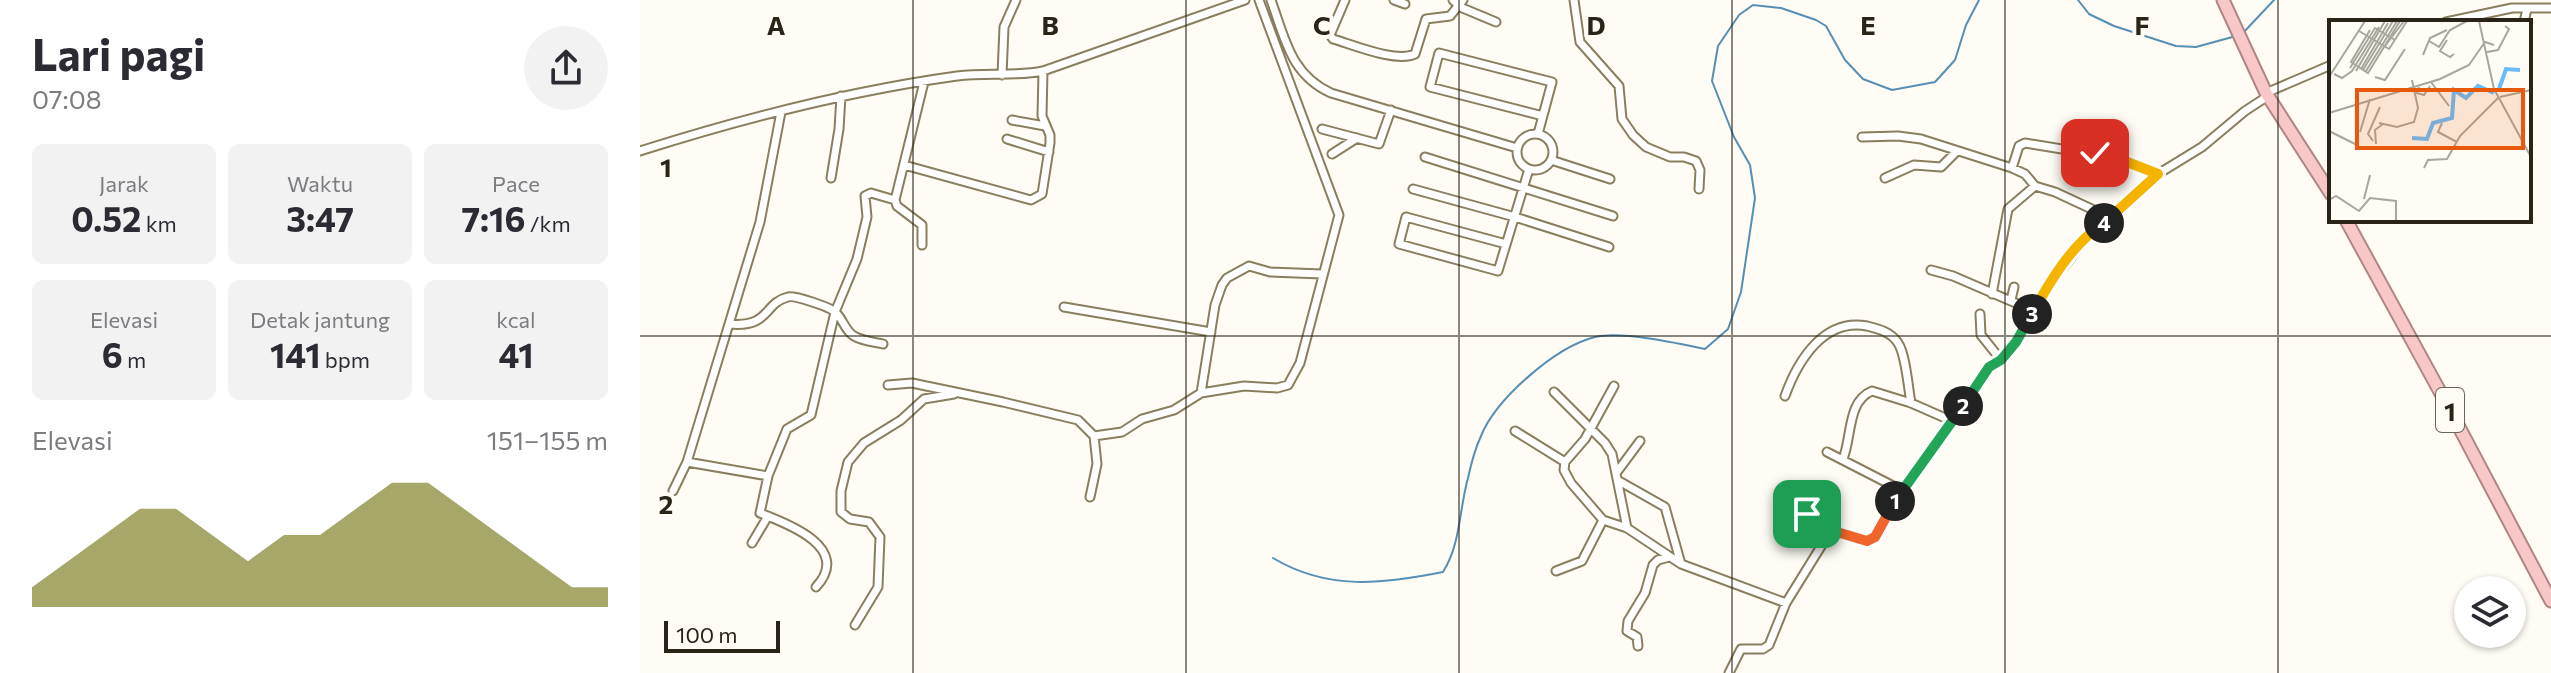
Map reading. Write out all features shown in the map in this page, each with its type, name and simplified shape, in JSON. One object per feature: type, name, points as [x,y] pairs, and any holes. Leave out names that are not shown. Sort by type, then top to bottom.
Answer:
[{"type":"highway","points":[[2223,0],[2267,95],[2329,190]]},
{"type":"highway","name":"1","points":[[2347,222],[2551,601]]},
{"type":"street","points":[[1002,75],[1005,22],[1016,0]]},
{"type":"street","points":[[640,151],[841,96],[959,75],[1043,71],[1245,0]]},
{"type":"street","points":[[1094,436],[1122,432],[1142,419],[1174,410],[1201,393],[1244,386],[1277,388],[1288,385],[1304,353],[1339,215],[1259,0]]},
{"type":"street","points":[[1271,0],[1290,52],[1302,73],[1314,85],[1517,148]]},
{"type":"street","points":[[1345,0],[1330,35],[1333,39],[1396,56],[1415,54],[1426,19],[1450,16],[1462,3]]},
{"type":"street","points":[[1394,0],[1405,4]]},
{"type":"street","points":[[1453,0],[1496,22]]},
{"type":"street","points":[[1574,0],[1580,42],[1619,86],[1622,119],[1646,147],[1670,157],[1696,161],[1700,170],[1699,189]]},
{"type":"street","points":[[2455,20],[2512,8],[2551,8]]},
{"type":"street","points":[[2524,20],[2527,9]]},
{"type":"street","points":[[1538,134],[1543,116],[1552,82],[1439,53],[1430,87],[1543,116]]},
{"type":"street","points":[[1807,514],[1837,532],[1859,540],[1871,540],[1901,490],[1989,367],[2001,360],[2016,342],[2044,292],[2092,231],[2111,218],[2158,174],[2202,147],[2267,95],[2329,66]]},
{"type":"street","points":[[904,165],[1031,200],[1042,194],[1050,135],[1045,126],[1043,71]]},
{"type":"street","points":[[922,245],[922,225],[897,206],[895,200],[924,82]]},
{"type":"street","points":[[831,178],[841,96]]},
{"type":"street","points":[[1322,129],[1379,144],[1391,110]]},
{"type":"street","points":[[673,491],[687,462],[760,222],[781,112]]},
{"type":"street","points":[[1012,120],[1045,126]]},
{"type":"street","points":[[1538,134],[1551,144],[1551,160],[1543,168],[1529,169],[1518,160],[1517,148],[1526,136],[1538,134]]},
{"type":"street","points":[[1862,137],[1921,139],[2012,168],[2025,174],[2035,186],[2111,218]]},
{"type":"street","points":[[1332,154],[1357,138]]},
{"type":"street","points":[[1007,139],[1049,152]]},
{"type":"street","points":[[2012,168],[2019,146],[2025,143],[2117,158],[2158,174]]},
{"type":"street","points":[[1885,178],[1914,165],[1941,167],[1957,151]]},
{"type":"street","points":[[1425,157],[1613,216]]},
{"type":"street","points":[[1551,160],[1610,179]]},
{"type":"street","points":[[1506,244],[1406,217],[1399,244],[1498,271],[1529,169]]},
{"type":"street","points":[[1992,294],[2008,209],[2035,186]]},
{"type":"street","points":[[1413,189],[1609,247]]},
{"type":"street","points":[[816,587],[826,577],[826,558],[822,549],[794,526],[760,513],[768,476],[787,429],[811,415],[835,312],[857,259],[867,217],[865,196],[871,193],[895,200]]},
{"type":"street","points":[[1201,393],[1215,305],[1222,285],[1239,270],[1249,266],[1270,272],[1322,274]]},
{"type":"street","points":[[1931,270],[1953,276],[2034,311]]},
{"type":"street","points":[[2011,300],[2014,287]]},
{"type":"street","points":[[729,324],[747,326],[766,316],[775,305],[788,297],[798,297],[835,312],[848,332],[857,338],[883,344]]},
{"type":"street","points":[[1064,307],[1211,332]]},
{"type":"street","points":[[1980,314],[1981,335],[2001,360]]},
{"type":"street","points":[[1785,396],[1797,372],[1823,335],[1838,326],[1859,325],[1882,329],[1896,339],[1904,353],[1911,403]]},
{"type":"street","points":[[888,385],[912,383],[1078,420],[1094,436],[1097,464],[1090,497]]},
{"type":"street","points":[[1614,386],[1591,429],[1573,456],[1565,462],[1564,470],[1571,483],[1603,520],[1627,528],[1681,564],[1786,603]]},
{"type":"street","points":[[1843,459],[1859,400],[1872,391],[1911,403],[1952,421]]},
{"type":"street","points":[[1554,392],[1612,454],[1627,528]]},
{"type":"street","points":[[855,625],[878,587],[880,537],[869,522],[850,519],[841,512],[841,491],[848,462],[864,443],[901,420],[924,399],[960,393]]},
{"type":"street","points":[[1515,431],[1565,462]]},
{"type":"street","points":[[1618,476],[1640,441]]},
{"type":"street","points":[[1827,452],[1901,490]]},
{"type":"street","points":[[687,462],[768,476]]},
{"type":"street","points":[[1618,476],[1665,507],[1681,564]]},
{"type":"street","points":[[752,543],[768,516]]},
{"type":"street","points":[[1556,571],[1582,561],[1603,520]]},
{"type":"street","points":[[1729,673],[1741,649],[1763,649],[1769,645],[1786,603],[1828,535],[1837,532]]},
{"type":"street","points":[[1638,646],[1637,637],[1627,631],[1628,621],[1645,593],[1653,565],[1669,557]]},
{"type":"waterway","points":[[1273,558],[1314,576],[1356,582],[1399,580],[1443,572],[1453,550],[1470,467],[1481,436],[1500,406],[1529,376],[1562,351],[1595,337],[1634,337],[1705,349],[1728,329],[1741,292],[1755,198],[1750,165],[1734,137],[1712,81],[1718,46],[1739,15],[1753,5],[1781,8],[1816,20],[1826,26],[1845,60],[1863,79],[1892,90],[1935,82],[1955,60],[1966,25],[1979,0]]},
{"type":"waterway","points":[[2078,0],[2089,14],[2114,26],[2176,46],[2196,47],[2236,36]]},
{"type":"waterway","points":[[2242,34],[2274,0]]},
{"type":"route","points":[[1807,514],[1852,538],[1867,541],[1875,537],[1901,490],[1989,367],[2001,360],[2016,342],[2044,292],[2074,251],[2092,231],[2111,218],[2158,174],[2095,153]]}]
